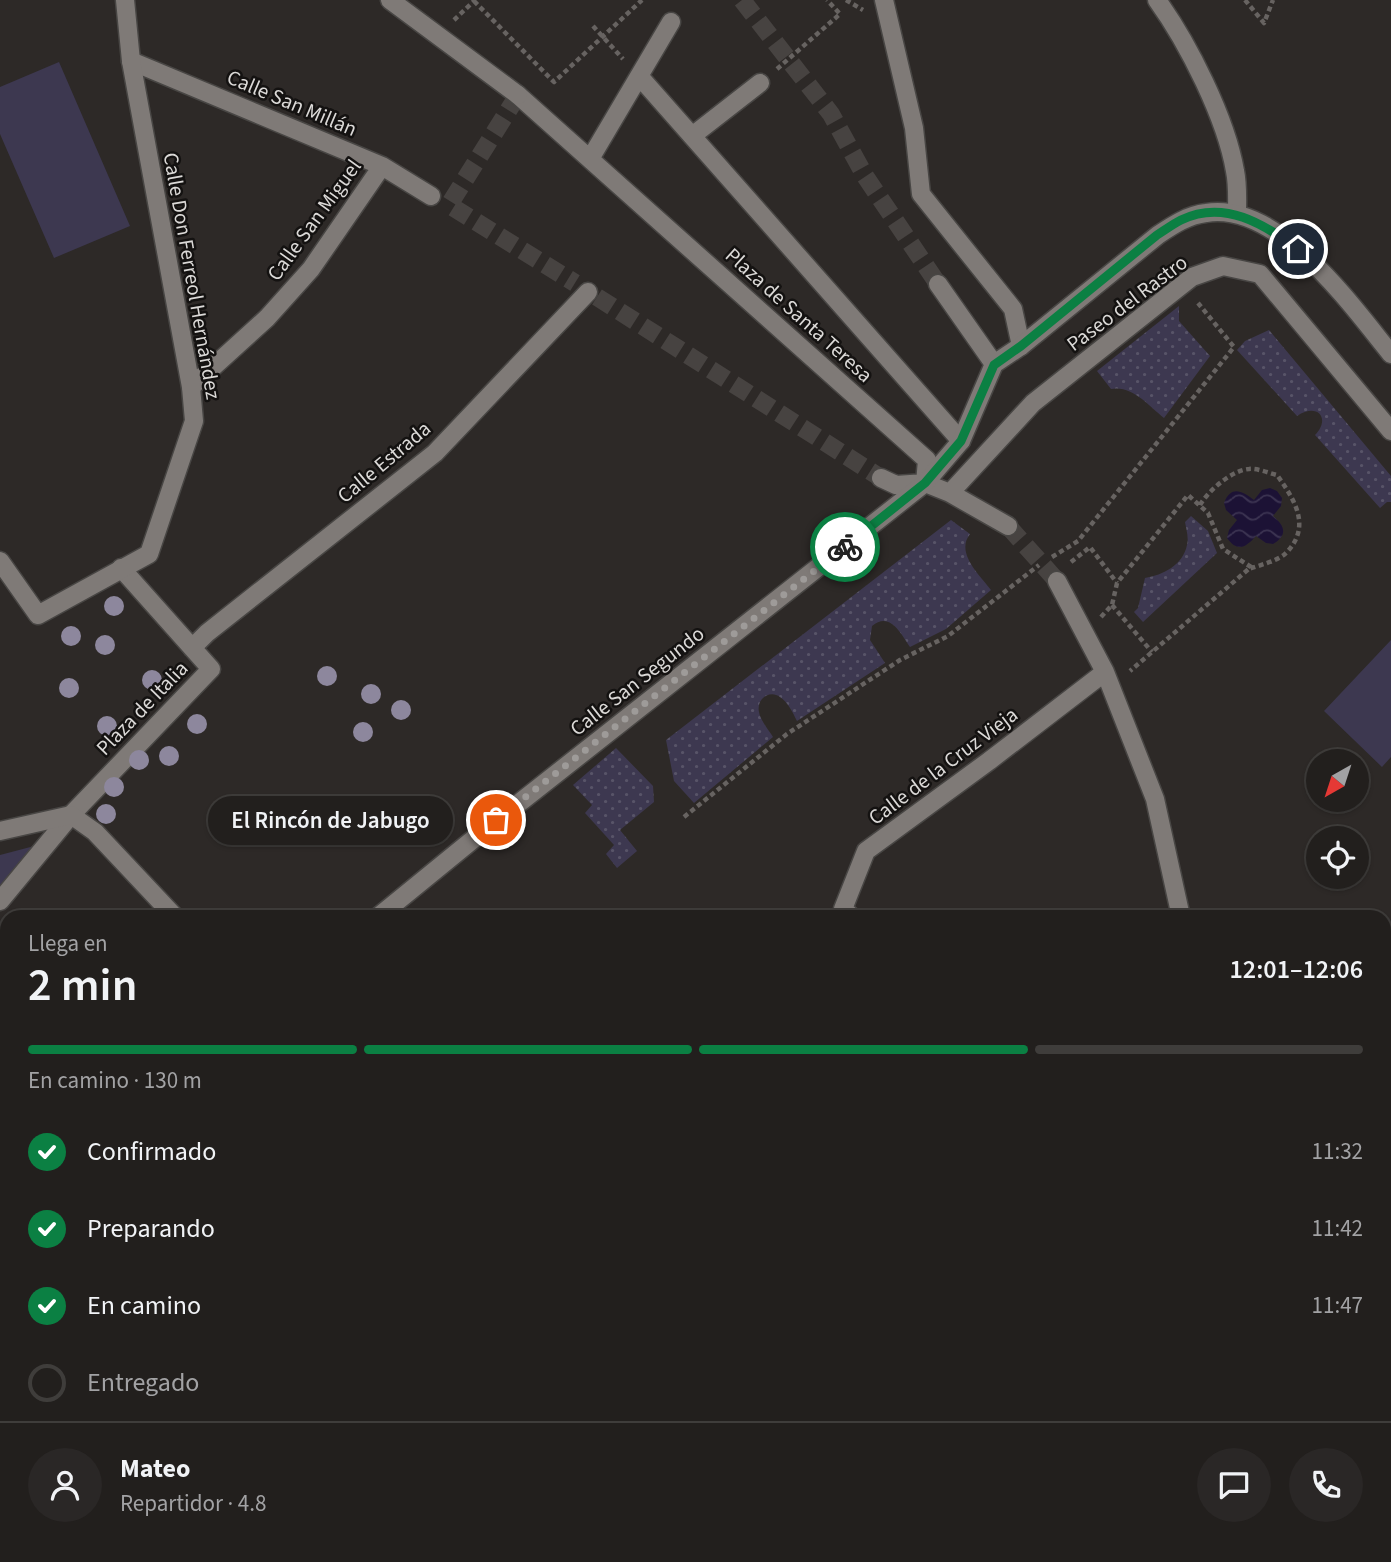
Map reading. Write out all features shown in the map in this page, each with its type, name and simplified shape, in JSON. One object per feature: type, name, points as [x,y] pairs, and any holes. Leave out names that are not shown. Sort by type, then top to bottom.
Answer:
[{"type":"street","name":"Calle Don Ferreol Hernández","points":[[121,568],[149,554],[194,421],[191,387],[131,61],[125,0]]},
{"type":"street","name":"Plaza de Santa Teresa","points":[[390,0],[519,95],[927,460],[925,483]]},
{"type":"street","points":[[884,0],[914,128],[921,194],[1013,309],[1021,346]]},
{"type":"street","points":[[1157,0],[1169,16],[1207,88],[1222,126],[1235,170],[1237,214]]},
{"type":"street","points":[[590,159],[671,22]]},
{"type":"street","name":"Calle San Millán","points":[[131,61],[382,166],[431,196]]},
{"type":"street","name":"Plaza de Santa Teresa","points":[[639,76],[961,441]]},
{"type":"street","points":[[692,136],[760,83]]},
{"type":"street","name":"Calle San Miguel","points":[[191,387],[267,318],[311,269],[382,166]]},
{"type":"street","points":[[938,284],[994,365],[1157,235],[1182,219],[1207,212],[1237,214],[1267,226],[1298,249],[1331,282],[1391,354]]},
{"type":"street","name":"Paseo del Rastro","points":[[950,494],[1033,403],[1192,277],[1223,266],[1260,275],[1391,431]]},
{"type":"street","name":"Calle Estrada","points":[[192,648],[207,633],[435,453],[587,291]]},
{"type":"street","name":"Calle San Segundo","points":[[387,910],[925,483],[961,441],[994,365]]},
{"type":"street","points":[[881,478],[897,485],[925,483],[1008,526]]},
{"type":"street","points":[[0,561],[38,615],[121,568]]},
{"type":"street","name":"Plaza de Italia","points":[[71,815],[211,669],[121,568]]},
{"type":"street","points":[[1057,581],[1108,679],[1155,799],[1179,910]]},
{"type":"street","name":"Calle de la Cruz Vieja","points":[[844,910],[866,851],[989,761],[1108,679]]},
{"type":"street","points":[[0,901],[71,815]]},
{"type":"street","points":[[3,825],[71,815],[94,832],[168,910]]},
{"type":"path","points":[[474,1],[554,82],[642,0]]},
{"type":"path","points":[[801,50],[840,14],[827,0]]},
{"type":"path","points":[[846,0],[865,12]]},
{"type":"path","points":[[1245,0],[1265,23],[1273,0]]},
{"type":"path","points":[[593,26],[639,76]]},
{"type":"path","points":[[684,817],[787,734],[900,660],[948,636],[1030,570],[1078,541],[1234,347],[1198,303]]},
{"type":"path","points":[[1108,679],[1152,652],[1248,569],[1284,555],[1299,533],[1297,505],[1277,475],[1248,469],[1222,481],[1206,495],[1200,505]]},
{"type":"path","points":[[1085,634],[1112,606],[1117,583],[1188,495],[1208,513],[1223,548],[1251,567],[1248,569]]},
{"type":"path","points":[[1088,549],[1090,547],[1117,583]]},
{"type":"path","points":[[1112,606],[1152,652]]},
{"type":"shaded area","points":[[59,62],[130,226],[54,258],[0,134],[0,87]]},
{"type":"shaded area","points":[[1179,306],[1179,321],[1210,356],[1164,418],[1133,393],[1111,389],[1097,371]]},
{"type":"shaded area","points":[[1269,330],[1391,476],[1391,502],[1380,508],[1315,435],[1322,423],[1320,414],[1311,411],[1297,416],[1237,350],[1245,341]]},
{"type":"shaded area","points":[[1191,516],[1208,531],[1217,553],[1143,622],[1134,612],[1138,608],[1145,578],[1165,572],[1181,558],[1188,542],[1185,522]]},
{"type":"shaded area","points":[[951,520],[970,534],[966,541],[967,556],[991,590],[946,629],[910,647],[890,623],[878,622],[872,626],[870,640],[885,663],[797,721],[783,699],[772,694],[762,699],[759,712],[773,737],[694,803],[674,781],[666,740]]},
{"type":"shaded area","points":[[1391,640],[1391,757],[1382,767],[1369,754],[1369,749],[1363,749],[1324,711]]},
{"type":"shaded area","points":[[616,748],[653,786],[654,802],[620,830],[637,851],[617,868],[606,854],[614,845],[585,813],[592,805],[573,785]]},
{"type":"shaded area","points":[[38,845],[0,892],[0,855]]},
{"type":"water","points":[[1270,488],[1277,491],[1282,498],[1281,506],[1273,516],[1280,523],[1283,534],[1273,544],[1256,536],[1242,547],[1235,546],[1227,538],[1229,530],[1237,520],[1226,510],[1224,503],[1227,497],[1237,491],[1254,500],[1262,490]]},
{"type":"tunnel","points":[[742,0],[831,114],[865,176],[938,284]]},
{"type":"tunnel","points":[[518,95],[449,205],[575,283]]},
{"type":"tunnel","points":[[597,297],[881,478]]},
{"type":"tunnel","points":[[1008,526],[1057,581]]},
{"type":"way so far","points":[[496,820],[845,547]]},
{"type":"place","name":"El Rincón de Jabugo","points":[[496,820]]},
{"type":"route","points":[[845,547],[925,483],[961,441],[994,365],[1157,235],[1182,219],[1207,212],[1237,214],[1267,226],[1298,249]]}]
